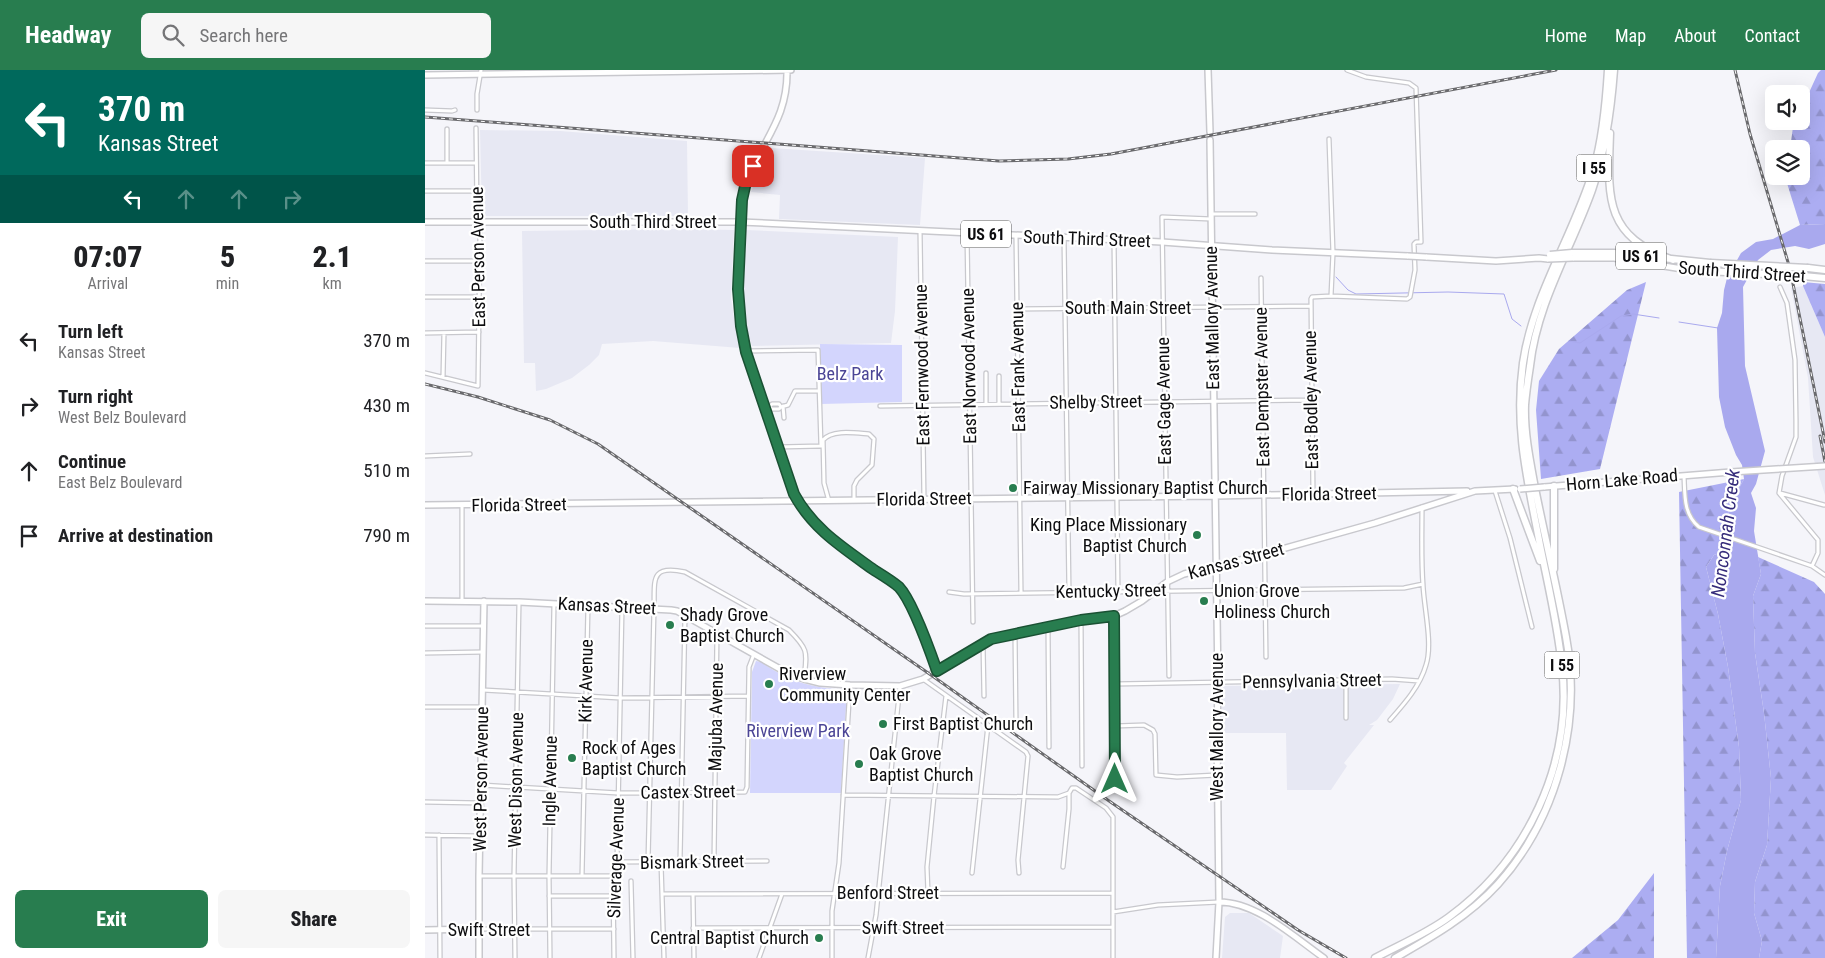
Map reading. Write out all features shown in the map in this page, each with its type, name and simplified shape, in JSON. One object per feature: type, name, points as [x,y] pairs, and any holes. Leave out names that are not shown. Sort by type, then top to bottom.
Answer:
[{"type":"highway","name":"I 55","points":[[1395,958],[1446,929],[1475,906],[1497,884],[1520,856],[1547,809],[1566,743],[1570,709],[1571,674],[1567,638],[1552,587],[1523,460],[1520,430],[1520,399],[1523,363],[1529,333],[1541,298],[1594,169],[1601,136],[1608,70]]},
{"type":"highway","name":"I 55","points":[[1375,958],[1448,918],[1470,900],[1493,877],[1513,853],[1529,827],[1541,803],[1553,770],[1563,707],[1562,667],[1552,587],[1528,445],[1525,405],[1530,362],[1547,296],[1591,191],[1603,152],[1611,110],[1614,70]]},
{"type":"highway","points":[[1611,110],[1608,180],[1610,198],[1616,217],[1636,242],[1659,255],[1673,260]]},
{"type":"highway","name":"South Third Street","points":[[1549,257],[1614,253],[1710,263],[1825,270]]},
{"type":"highway","name":"South Third Street","points":[[1695,271],[1825,278]]},
{"type":"highway","points":[[1552,587],[1553,486]]},
{"type":"highway","points":[[1517,489],[1535,546],[1552,587]]},
{"type":"main road","points":[[787,70],[783,107],[777,123],[746,182],[742,198],[738,289],[739,309],[746,352],[799,502],[811,520],[824,533],[899,588],[908,600],[937,671]]},
{"type":"main road","points":[[425,75],[481,72],[791,70]]},
{"type":"main road","points":[[1208,70],[1210,132]]},
{"type":"main road","name":"East Mallory Avenue","points":[[1210,140],[1215,496]]},
{"type":"main road","name":"South Third Street","points":[[425,222],[741,222],[1162,242],[1333,253],[1496,260],[1549,257]]},
{"type":"main road","name":"South Third Street","points":[[1573,256],[1614,258],[1695,271]]},
{"type":"main road","name":"Horn Lake Road","points":[[1517,489],[1684,475],[1825,466]]},
{"type":"main road","name":"Kansas Street","points":[[425,601],[554,603],[671,610],[717,632],[789,674],[804,679],[820,683],[900,686],[923,679],[983,643],[1015,633],[1081,620],[1114,616],[1135,606],[1154,590],[1184,574],[1265,554],[1375,523],[1435,502],[1475,491],[1517,489]]},
{"type":"main road","name":"Florida Street","points":[[425,505],[1264,496],[1475,491]]},
{"type":"main road","points":[[1422,493],[1435,502]]},
{"type":"main road","name":"West Mallory Avenue","points":[[1215,496],[1219,902],[1216,958]]},
{"type":"main road","name":"West Person Avenue","points":[[479,958],[484,601]]},
{"type":"main road","points":[[1219,902],[1246,906],[1277,924],[1324,958]]},
{"type":"main road","name":"Swift Street","points":[[425,930],[479,930]]},
{"type":"street","name":"South Main Street","points":[[1017,309],[1310,306],[1312,297],[1331,296],[1407,299],[1411,295],[1415,270],[1414,244],[1421,242],[1416,88],[1409,83],[1367,77],[1347,70]]},
{"type":"street","points":[[477,110],[477,94],[481,72]]},
{"type":"street","points":[[425,110],[455,110]]},
{"type":"street","name":"East Person Avenue","points":[[443,377],[478,386],[480,261],[476,128]]},
{"type":"street","points":[[447,129],[447,163]]},
{"type":"street","points":[[1329,139],[1333,253],[1331,296]]},
{"type":"street","points":[[425,163],[476,163]]},
{"type":"street","points":[[425,191],[477,191]]},
{"type":"street","points":[[1211,217],[1255,214]]},
{"type":"street","name":"East Gage Avenue","points":[[1169,676],[1162,217],[1211,217]]},
{"type":"street","name":"East Fernwood Avenue","points":[[920,231],[924,499]]},
{"type":"street","name":"East Norwood Avenue","points":[[967,233],[973,622]]},
{"type":"street","name":"East Frank Avenue","points":[[1016,236],[1021,592]]},
{"type":"street","points":[[1064,238],[1069,592]]},
{"type":"street","points":[[1114,240],[1118,591]]},
{"type":"street","points":[[425,261],[480,261]]},
{"type":"street","name":"East Dempster Avenue","points":[[1261,278],[1266,657]]},
{"type":"street","points":[[1779,287],[1787,303],[1795,360],[1796,437],[1782,476],[1779,493]]},
{"type":"street","points":[[425,297],[480,297]]},
{"type":"street","name":"East Bodley Avenue","points":[[1310,306],[1313,495]]},
{"type":"street","points":[[425,333],[479,332]]},
{"type":"street","points":[[425,373],[443,377],[444,333]]},
{"type":"street","points":[[746,352],[818,350],[821,446],[779,447]]},
{"type":"street","points":[[986,374],[986,404]]},
{"type":"street","points":[[999,376],[999,404]]},
{"type":"street","points":[[767,408],[771,404],[788,405],[795,391],[819,391]]},
{"type":"street","name":"Shelby Street","points":[[880,406],[1312,400]]},
{"type":"street","points":[[782,406],[784,418]]},
{"type":"street","points":[[829,501],[824,483],[823,440],[828,435],[835,433],[869,434],[874,439],[872,464],[854,486],[854,500]]},
{"type":"street","points":[[425,456],[470,454]]},
{"type":"street","points":[[1684,475],[1686,506],[1692,521],[1699,527],[1812,566],[1825,575]]},
{"type":"street","points":[[1495,490],[1510,538],[1532,627]]},
{"type":"street","points":[[1779,493],[1824,505]]},
{"type":"street","points":[[1779,493],[1819,540],[1818,553],[1812,566]]},
{"type":"street","points":[[462,505],[462,601]]},
{"type":"street","points":[[1390,720],[1406,702],[1419,681],[1427,664],[1429,652],[1423,584],[1422,507]]},
{"type":"street","points":[[649,862],[654,609],[655,578],[658,573],[663,570],[672,569],[685,572],[789,630],[806,650],[804,679]]},
{"type":"street","name":"Kentucky Street","points":[[949,592],[1404,588],[1423,584]]},
{"type":"street","name":"West Dison Avenue","points":[[515,958],[519,602]]},
{"type":"street","name":"Ingle Avenue","points":[[550,958],[549,876],[554,603]]},
{"type":"street","name":"Kirk Avenue","points":[[582,876],[587,605]]},
{"type":"street","name":"Silverage Avenue","points":[[614,958],[613,881],[617,862],[622,608]]},
{"type":"street","points":[[680,861],[685,616]]},
{"type":"street","points":[[1114,616],[1115,784]]},
{"type":"street","points":[[1081,620],[1082,766]]},
{"type":"street","points":[[426,626],[484,626]]},
{"type":"street","points":[[1048,627],[1049,746]]},
{"type":"street","name":"Majuba Avenue","points":[[714,861],[717,632]]},
{"type":"street","points":[[1015,633],[1016,722]]},
{"type":"street","points":[[983,643],[983,696]]},
{"type":"street","points":[[425,652],[483,652]]},
{"type":"street","points":[[482,690],[620,698],[748,696],[749,667],[755,654]]},
{"type":"street","points":[[923,679],[988,724],[1026,752],[1028,756],[1018,860],[1019,873]]},
{"type":"street","name":"Pennsylvania Street","points":[[1115,684],[1392,679],[1419,681]]},
{"type":"street","points":[[1346,680],[1346,718]]},
{"type":"street","points":[[832,958],[832,929],[839,864],[850,685]]},
{"type":"street","points":[[868,958],[879,893],[900,686]]},
{"type":"street","name":"Castex Street","points":[[481,785],[618,793],[746,791],[748,696]]},
{"type":"street","points":[[928,893],[927,867],[946,696]]},
{"type":"street","points":[[425,707],[482,707]]},
{"type":"street","points":[[972,873],[988,724]]},
{"type":"street","points":[[1115,726],[1144,725],[1153,730],[1155,734],[1155,775],[1177,777],[1217,775]]},
{"type":"street","points":[[1063,867],[1069,793],[1072,788],[1077,788],[1107,808],[1113,816],[1113,958]]},
{"type":"street","points":[[843,795],[1058,797],[1069,793]]},
{"type":"street","points":[[425,802],[480,803]]},
{"type":"street","points":[[425,834],[480,836]]},
{"type":"street","points":[[439,835],[440,958]]},
{"type":"street","name":"Bismark Street","points":[[617,862],[767,861]]},
{"type":"street","points":[[661,862],[665,958]]},
{"type":"street","name":"Bismark Street","points":[[479,876],[615,876]]},
{"type":"street","points":[[631,882],[633,958]]},
{"type":"street","name":"Benford Street","points":[[663,894],[1112,893]]},
{"type":"street","points":[[693,894],[694,958]]},
{"type":"street","points":[[759,958],[781,894]]},
{"type":"street","points":[[549,896],[613,896]]},
{"type":"street","points":[[1113,912],[1158,905],[1219,902]]},
{"type":"street","name":"Swift Street","points":[[693,928],[1113,927]]},
{"type":"street","name":"Swift Street","points":[[479,930],[614,929]]},
{"type":"shaded area","points":[[480,130],[560,131],[687,141],[688,216],[482,216]]},
{"type":"shaded area","points":[[771,148],[925,158],[920,225],[779,219],[780,195],[751,192]]},
{"type":"shaded area","points":[[1825,224],[1825,244],[1809,249],[1795,246],[1771,250],[1758,260],[1743,287],[1745,366],[1765,451],[1756,484],[1751,493],[1756,508],[1754,531],[1761,574],[1753,596],[1755,653],[1771,778],[1767,845],[1755,882],[1754,913],[1762,941],[1759,958],[1716,958],[1720,886],[1727,851],[1741,800],[1739,747],[1728,667],[1718,614],[1706,567],[1714,555],[1728,550],[1729,507],[1744,479],[1742,465],[1725,427],[1719,397],[1717,328],[1722,313],[1727,278],[1741,253],[1756,242],[1773,239],[1800,225]]},
{"type":"shaded area","points":[[734,230],[731,298],[740,348],[653,341],[602,344],[599,355],[572,378],[546,389],[536,391],[535,363],[524,363],[522,231]]},
{"type":"shaded area","points":[[746,230],[898,237],[895,311],[891,343],[752,346],[746,326],[743,304]]},
{"type":"shaded area","points":[[1803,286],[1825,337],[1825,495],[1813,457],[1808,378],[1791,288]]},
{"type":"shaded area","points":[[1400,684],[1393,699],[1377,720],[1369,725],[1374,725],[1344,763],[1347,766],[1331,790],[1287,790],[1286,733],[1221,733],[1222,688],[1225,686]]},
{"type":"shaded area","points":[[1230,913],[1249,913],[1283,936],[1280,958],[1222,958],[1225,917]]},
{"type":"green space","points":[[1821,70],[1825,70],[1825,224],[1800,225],[1788,185],[1810,185],[1810,140],[1791,140],[1793,130],[1810,130],[1810,90]]},
{"type":"green space","points":[[1646,282],[1600,469],[1541,479],[1536,410],[1539,381],[1559,349],[1627,290]]},
{"type":"green space","points":[[1803,282],[1825,284],[1825,337],[1803,286]]},
{"type":"green space","name":"Belz Park","points":[[820,344],[902,345],[902,402],[821,404]]},
{"type":"green space","points":[[1744,479],[1729,507],[1728,550],[1714,555],[1706,567],[1718,614],[1728,667],[1739,747],[1741,800],[1727,851],[1720,886],[1716,958],[1687,958],[1679,492]]},
{"type":"green space","points":[[1758,557],[1814,582],[1825,594],[1825,958],[1759,958],[1762,941],[1754,913],[1755,882],[1767,845],[1771,778],[1755,653],[1753,596],[1761,574]]},
{"type":"green space","name":"Riverview Park","points":[[756,661],[802,683],[847,690],[841,793],[750,793],[752,672]]},
{"type":"green space","points":[[1654,873],[1654,958],[1572,958],[1618,920]]},
{"type":"waterway","points":[[1336,277],[1348,290],[1356,294],[1448,292],[1504,294],[1512,319],[1521,326]]},
{"type":"waterway","points":[[1569,341],[1580,343],[1621,316],[1633,314],[1659,318]]},
{"type":"waterway","points":[[1679,322],[1718,328]]},
{"type":"railway","points":[[425,117],[999,161],[1068,159],[1111,154],[1556,70]]},
{"type":"railway","points":[[1735,70],[1750,134],[1790,269],[1825,442]]},
{"type":"railway","points":[[425,384],[478,397],[550,420],[598,444],[1112,803],[1298,930],[1346,958]]},
{"type":"railway","points":[[1820,436],[1825,462]]},
{"type":"place","name":"Fairway Missionary Baptist Church","points":[[1013,488]]},
{"type":"place","name":"King Place Missionary Baptist Church","points":[[1197,535]]},
{"type":"place","name":"Union Grove Holiness Church","points":[[1204,601]]},
{"type":"place","name":"Shady Grove Baptist Church","points":[[670,625]]},
{"type":"place","name":"Riverview Community Center","points":[[769,684]]},
{"type":"place","name":"First Baptist Church","points":[[883,724]]},
{"type":"place","name":"Rock of Ages Baptist Church","points":[[572,758]]},
{"type":"place","name":"Oak Grove Baptist Church","points":[[859,764]]},
{"type":"place","name":"Central Baptist Church","points":[[819,938]]},
{"type":"route","points":[[753,166],[743,190],[742,200],[738,289],[741,326],[746,352],[794,494],[811,520],[824,533],[899,588],[908,600],[937,671],[991,639],[1081,620],[1114,616],[1115,779]]},
{"type":"water label","name":"Nonconnah Creek","points":[[1725,533]]}]
